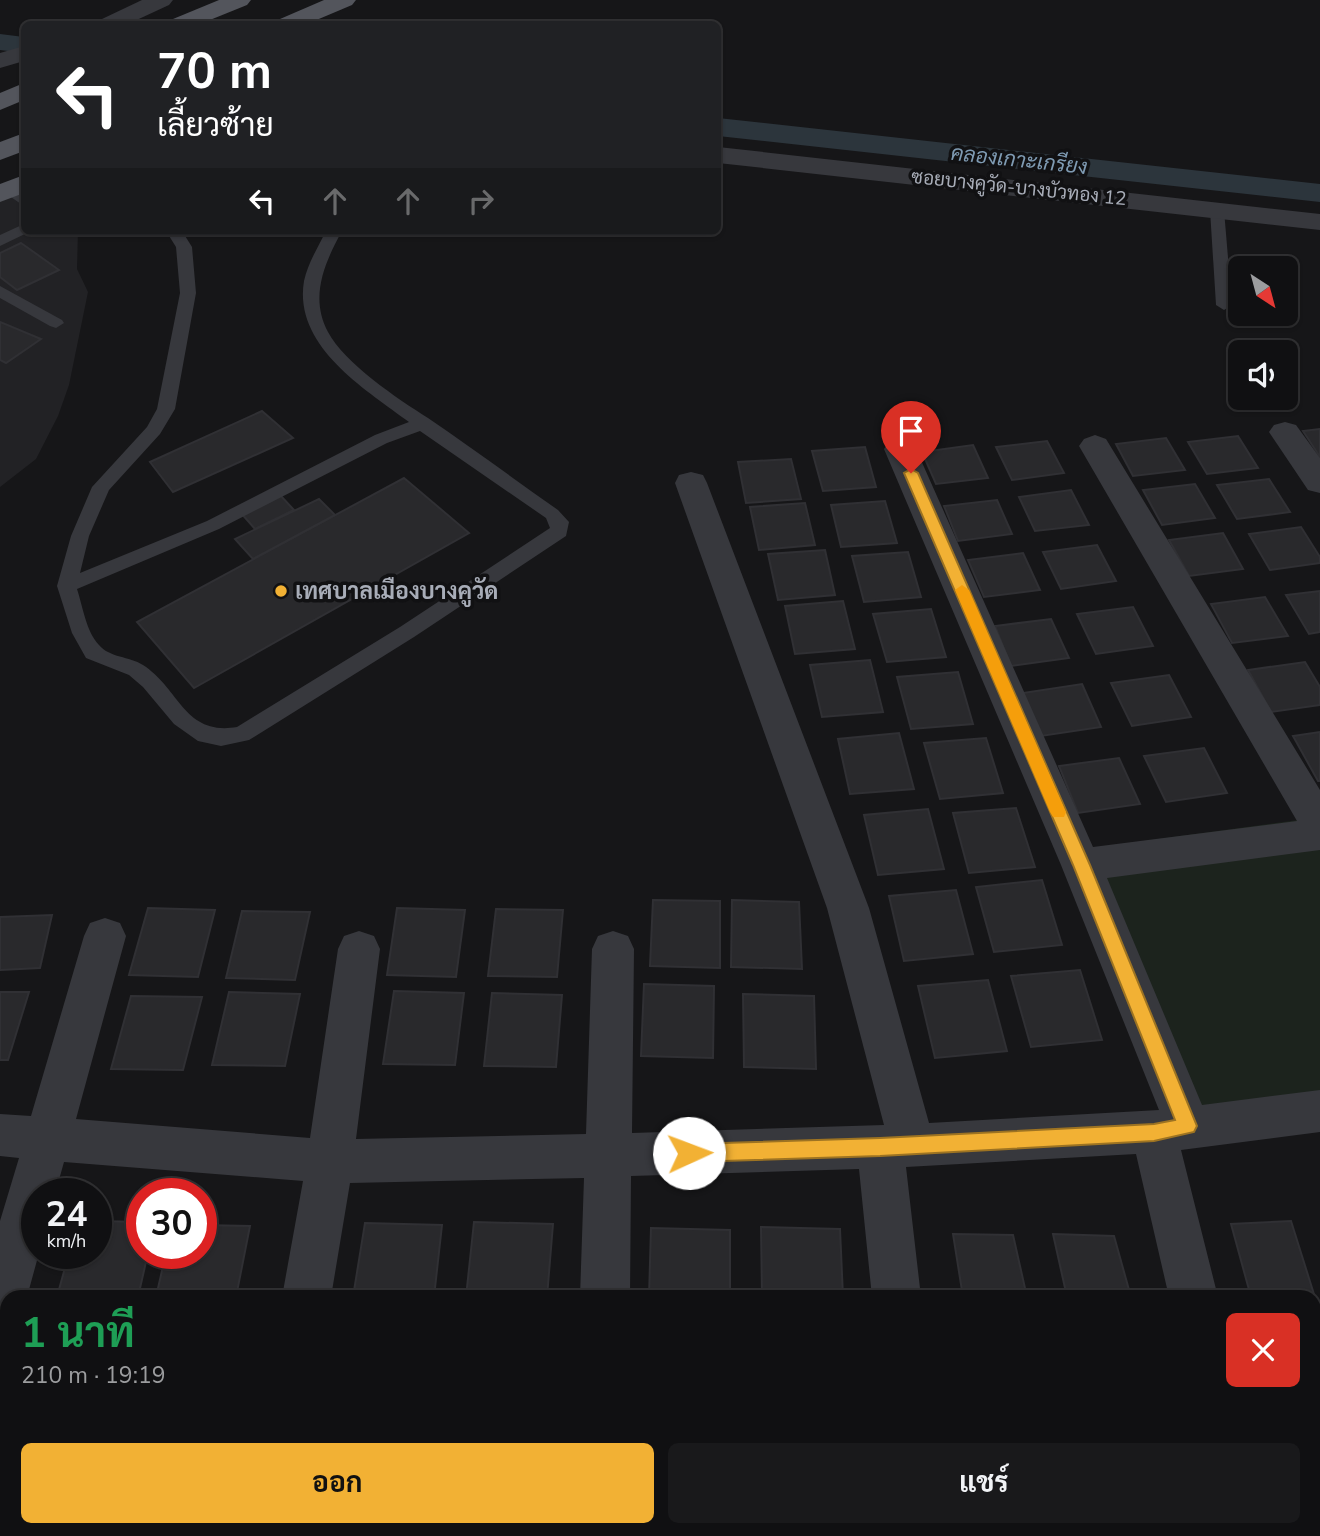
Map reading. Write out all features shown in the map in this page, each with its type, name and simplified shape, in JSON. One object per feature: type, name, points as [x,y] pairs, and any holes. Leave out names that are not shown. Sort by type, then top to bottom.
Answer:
[{"type":"main road","points":[[188,21],[238,0]]},
{"type":"main road","points":[[295,21],[344,0]]},
{"type":"main road","points":[[0,102],[21,91]]},
{"type":"main road","points":[[0,152],[21,143]]},
{"type":"street","points":[[116,21],[161,0]]},
{"type":"street","points":[[0,84],[21,88]]},
{"type":"street","name":"ซอยบางคูวัด-บางบัวทอง 12","points":[[721,155],[1320,222]]},
{"type":"street","points":[[1285,432],[1320,482]]},
{"type":"street","points":[[1095,446],[1320,824]]},
{"type":"street","points":[[900,449],[1081,865],[1171,1129],[1193,1290]]},
{"type":"street","points":[[691,483],[848,908],[896,1145],[897,1290]]},
{"type":"street","points":[[1081,865],[1320,834]]},
{"type":"street","points":[[4,1290],[106,936]]},
{"type":"street","points":[[606,1290],[613,948]]},
{"type":"street","points":[[307,1290],[330,1161],[359,949]]},
{"type":"street","points":[[0,1135],[330,1161],[607,1156],[896,1145],[1171,1129],[1320,1111]]},
{"type":"lane","points":[[1217,210],[1224,305]]},
{"type":"lane","points":[[0,241],[21,230]]},
{"type":"lane","points":[[176,235],[184,247],[188,293],[166,409],[154,430],[101,487],[80,536],[67,586],[89,648],[100,659],[136,670],[194,732],[224,740],[243,734],[407,632],[559,530],[559,522],[552,514],[373,385],[337,354],[320,334],[312,302],[312,272],[332,235]]},
{"type":"lane","points":[[0,291],[56,323]]},
{"type":"lane","points":[[67,586],[213,525],[354,452],[424,423]]},
{"type":"shaded area","points":[[21,184],[21,235],[78,235],[77,269],[88,292],[69,385],[58,416],[36,459],[0,487],[0,194]]},
{"type":"shaded area","points":[[1320,817],[1320,1105],[1180,1112],[1070,851]]},
{"type":"building","points":[[21,243],[59,270],[17,290],[0,277],[0,253]]},
{"type":"building","points":[[0,322],[41,339],[6,363],[0,360]]},
{"type":"building","points":[[262,411],[293,438],[173,492],[150,462]]},
{"type":"building","points":[[1320,429],[1320,457],[1303,431]]},
{"type":"building","points":[[1238,436],[1258,468],[1207,474],[1188,442]]},
{"type":"building","points":[[1166,438],[1185,470],[1133,476],[1116,444]]},
{"type":"building","points":[[1047,441],[1064,473],[1012,480],[996,447]]},
{"type":"building","points":[[973,445],[988,478],[936,484],[922,452]]},
{"type":"building","points":[[865,447],[876,487],[823,491],[812,451]]},
{"type":"building","points":[[791,459],[801,499],[746,503],[738,462]]},
{"type":"building","name":"เทศบาลเมืองบางคูวัด","points":[[404,478],[469,533],[194,688],[137,622]]},
{"type":"building","points":[[1269,479],[1290,512],[1237,519],[1217,485]]},
{"type":"building","points":[[1195,484],[1215,518],[1162,525],[1143,490]]},
{"type":"building","points":[[1071,490],[1089,525],[1035,531],[1019,497]]},
{"type":"building","points":[[280,495],[294,510],[255,529],[241,513]]},
{"type":"building","points":[[319,499],[335,515],[253,559],[235,539]]},
{"type":"building","points":[[997,500],[1012,534],[958,541],[944,506]]},
{"type":"building","points":[[885,501],[897,543],[841,547],[831,505]]},
{"type":"building","points":[[805,503],[815,545],[759,550],[750,507]]},
{"type":"building","points":[[1301,527],[1320,557],[1320,563],[1270,570],[1249,534]]},
{"type":"building","points":[[1223,533],[1243,569],[1189,576],[1169,540]]},
{"type":"building","points":[[1097,545],[1116,581],[1061,589],[1043,552]]},
{"type":"building","points":[[825,550],[835,595],[778,600],[768,554]]},
{"type":"building","points":[[908,552],[921,597],[864,602],[852,556]]},
{"type":"building","points":[[1023,553],[1040,590],[984,597],[968,560]]},
{"type":"building","points":[[1320,591],[1320,632],[1309,634],[1286,595]]},
{"type":"building","points":[[1265,597],[1288,636],[1232,643],[1211,604]]},
{"type":"building","points":[[843,601],[855,649],[795,654],[785,606]]},
{"type":"building","points":[[1133,607],[1153,646],[1096,654],[1077,614]]},
{"type":"building","points":[[931,609],[946,657],[887,662],[873,614]]},
{"type":"building","points":[[1051,619],[1069,658],[1011,666],[995,626]]},
{"type":"building","points":[[870,660],[883,712],[822,717],[810,665]]},
{"type":"building","points":[[1305,662],[1320,687],[1320,705],[1271,712],[1248,670]]},
{"type":"building","points":[[958,672],[973,724],[911,729],[897,677]]},
{"type":"building","points":[[1169,675],[1191,717],[1132,726],[1111,683]]},
{"type":"building","points":[[1082,684],[1101,727],[1041,736],[1023,693]]},
{"type":"building","points":[[1320,732],[1320,781],[1318,781],[1293,736]]},
{"type":"building","points":[[899,733],[914,789],[850,794],[838,739]]},
{"type":"building","points":[[986,738],[1003,793],[940,799],[924,743]]},
{"type":"building","points":[[1204,748],[1227,793],[1166,802],[1144,756]]},
{"type":"building","points":[[1119,758],[1140,804],[1078,813],[1059,766]]},
{"type":"building","points":[[1016,808],[1035,867],[969,873],[953,813]]},
{"type":"building","points":[[928,809],[944,869],[878,875],[864,815]]},
{"type":"building","points":[[1042,880],[1062,945],[994,952],[976,887]]},
{"type":"building","points":[[956,890],[973,954],[904,961],[889,896]]},
{"type":"building","points":[[653,900],[720,901],[720,968],[650,966]]},
{"type":"building","points":[[732,900],[799,902],[802,969],[731,967]]},
{"type":"building","points":[[148,908],[215,910],[198,977],[129,975]]},
{"type":"building","points":[[397,908],[465,910],[456,977],[387,975]]},
{"type":"building","points":[[496,909],[563,910],[557,977],[488,976]]},
{"type":"building","points":[[242,911],[310,912],[295,980],[226,978]]},
{"type":"building","points":[[52,915],[40,968],[0,970],[0,917]]},
{"type":"building","points":[[1080,970],[1102,1040],[1031,1047],[1011,976]]},
{"type":"building","points":[[988,980],[1007,1051],[935,1058],[918,986]]},
{"type":"building","points":[[644,984],[714,986],[713,1058],[641,1056]]},
{"type":"building","points":[[394,991],[464,993],[455,1065],[383,1064]]},
{"type":"building","points":[[0,992],[29,992],[8,1060],[0,1060]]},
{"type":"building","points":[[229,992],[300,994],[285,1066],[212,1065]]},
{"type":"building","points":[[492,993],[562,995],[556,1067],[484,1066]]},
{"type":"building","points":[[743,994],[814,996],[816,1069],[744,1067]]},
{"type":"building","points":[[131,996],[202,997],[183,1070],[111,1069]]},
{"type":"building","points":[[112,1221],[126,1222],[126,1269],[144,1269],[140,1290],[59,1290],[65,1269],[112,1269]]},
{"type":"building","points":[[1291,1221],[1313,1290],[1249,1290],[1231,1224]]},
{"type":"building","points":[[474,1222],[553,1224],[548,1290],[467,1290]]},
{"type":"building","points":[[365,1223],[442,1225],[435,1290],[354,1290]]},
{"type":"building","points":[[217,1225],[250,1226],[237,1290],[158,1290],[162,1269],[217,1269]]},
{"type":"building","points":[[761,1227],[840,1229],[843,1290],[762,1290]]},
{"type":"building","points":[[651,1228],[730,1230],[730,1290],[649,1290]]},
{"type":"building","points":[[953,1234],[1013,1235],[1025,1290],[962,1290]]},
{"type":"building","points":[[1053,1234],[1114,1236],[1129,1290],[1065,1290]]},
{"type":"waterway","name":"คลองเกาะเกรียง","points":[[0,42],[21,45]]},
{"type":"waterway","name":"คลองเกาะเกรียง","points":[[721,127],[1320,193]]},
{"type":"slow traffic","points":[[962,590],[1058,812]]},
{"type":"place","name":"เทศบาลเมืองบางคูวัด","points":[[281,591]]},
{"type":"route","points":[[689,1153],[880,1147],[912,1143],[1154,1132],[1188,1126],[1081,865],[911,473]]}]
